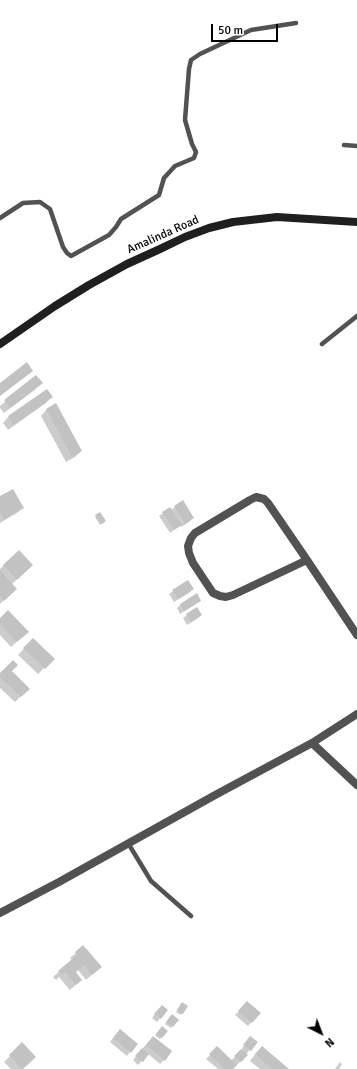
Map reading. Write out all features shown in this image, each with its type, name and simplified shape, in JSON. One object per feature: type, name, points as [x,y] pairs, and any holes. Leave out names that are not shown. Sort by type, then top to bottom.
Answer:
[{"type":"street","name":"Amalinda Road","points":[[0,344],[55,306],[127,264],[185,237],[209,228],[233,222],[277,217],[357,222]]},
{"type":"street","points":[[307,560],[226,598],[213,593],[193,563],[188,553],[188,546],[195,532],[256,497],[264,499],[307,560],[357,635]]},
{"type":"street","points":[[0,913],[312,743],[357,714]]},
{"type":"street","points":[[312,743],[357,785]]},
{"type":"lane","points":[[0,218],[23,203],[40,202],[50,209],[63,247],[66,253],[71,256],[109,235],[121,219],[159,195],[164,178],[175,166],[194,158],[196,152],[192,144],[186,120],[189,69],[191,60],[200,54],[252,30],[296,23]]},
{"type":"lane","points":[[344,146],[357,146]]},
{"type":"lane","points":[[322,344],[357,316]]},
{"type":"lane","points":[[128,844],[152,881],[191,916]]},
{"type":"building","points":[[27,362],[33,371],[0,396],[0,383]]},
{"type":"building","points":[[36,375],[43,383],[10,408],[4,400]]},
{"type":"building","points":[[47,389],[53,397],[14,425],[8,416]]},
{"type":"building","points":[[56,403],[82,451],[72,457],[46,409]]},
{"type":"building","points":[[13,489],[24,508],[4,519],[0,512],[0,496]]},
{"type":"building","points":[[183,500],[194,518],[185,524],[174,506]]},
{"type":"building","points":[[170,507],[182,525],[174,530],[162,512]]},
{"type":"building","points":[[100,512],[106,521],[102,524],[95,515]]},
{"type":"building","points":[[19,550],[33,565],[17,580],[3,565]]},
{"type":"building","points":[[0,570],[17,589],[4,601],[0,596]]},
{"type":"building","points":[[188,580],[194,589],[178,599],[172,590]]},
{"type":"building","points":[[197,593],[201,601],[184,611],[180,604]]},
{"type":"building","points":[[197,607],[202,615],[191,622],[186,614]]},
{"type":"building","points":[[8,610],[29,632],[17,642],[0,624],[0,618]]},
{"type":"building","points":[[33,638],[55,659],[45,669],[23,648]]},
{"type":"building","points":[[13,660],[18,665],[12,671],[30,689],[21,697],[0,677],[0,673]]},
{"type":"building","points":[[83,945],[102,967],[92,975],[84,965],[76,972],[82,980],[76,985],[65,972],[62,975],[58,971],[77,955],[75,952]]},
{"type":"building","points":[[247,1001],[261,1013],[252,1023],[238,1011]]},
{"type":"building","points":[[182,1002],[188,1006],[183,1014],[177,1010]]},
{"type":"building","points":[[162,1005],[168,1010],[161,1019],[154,1014]]},
{"type":"building","points":[[172,1014],[179,1020],[173,1027],[166,1022]]},
{"type":"building","points":[[162,1026],[168,1031],[162,1038],[156,1034]]},
{"type":"building","points":[[120,1029],[138,1044],[131,1053],[113,1038]]},
{"type":"building","points":[[153,1036],[172,1051],[165,1061],[146,1045]]},
{"type":"building","points":[[250,1036],[258,1042],[251,1051],[243,1045]]},
{"type":"building","points":[[22,1042],[36,1057],[23,1069],[9,1055]]},
{"type":"building","points":[[217,1046],[237,1065],[233,1069],[225,1069],[209,1054]]},
{"type":"building","points":[[262,1046],[289,1069],[272,1069],[255,1054]]},
{"type":"building","points":[[142,1048],[149,1054],[143,1062],[135,1056]]},
{"type":"building","points":[[241,1049],[248,1055],[241,1062],[234,1056]]}]
